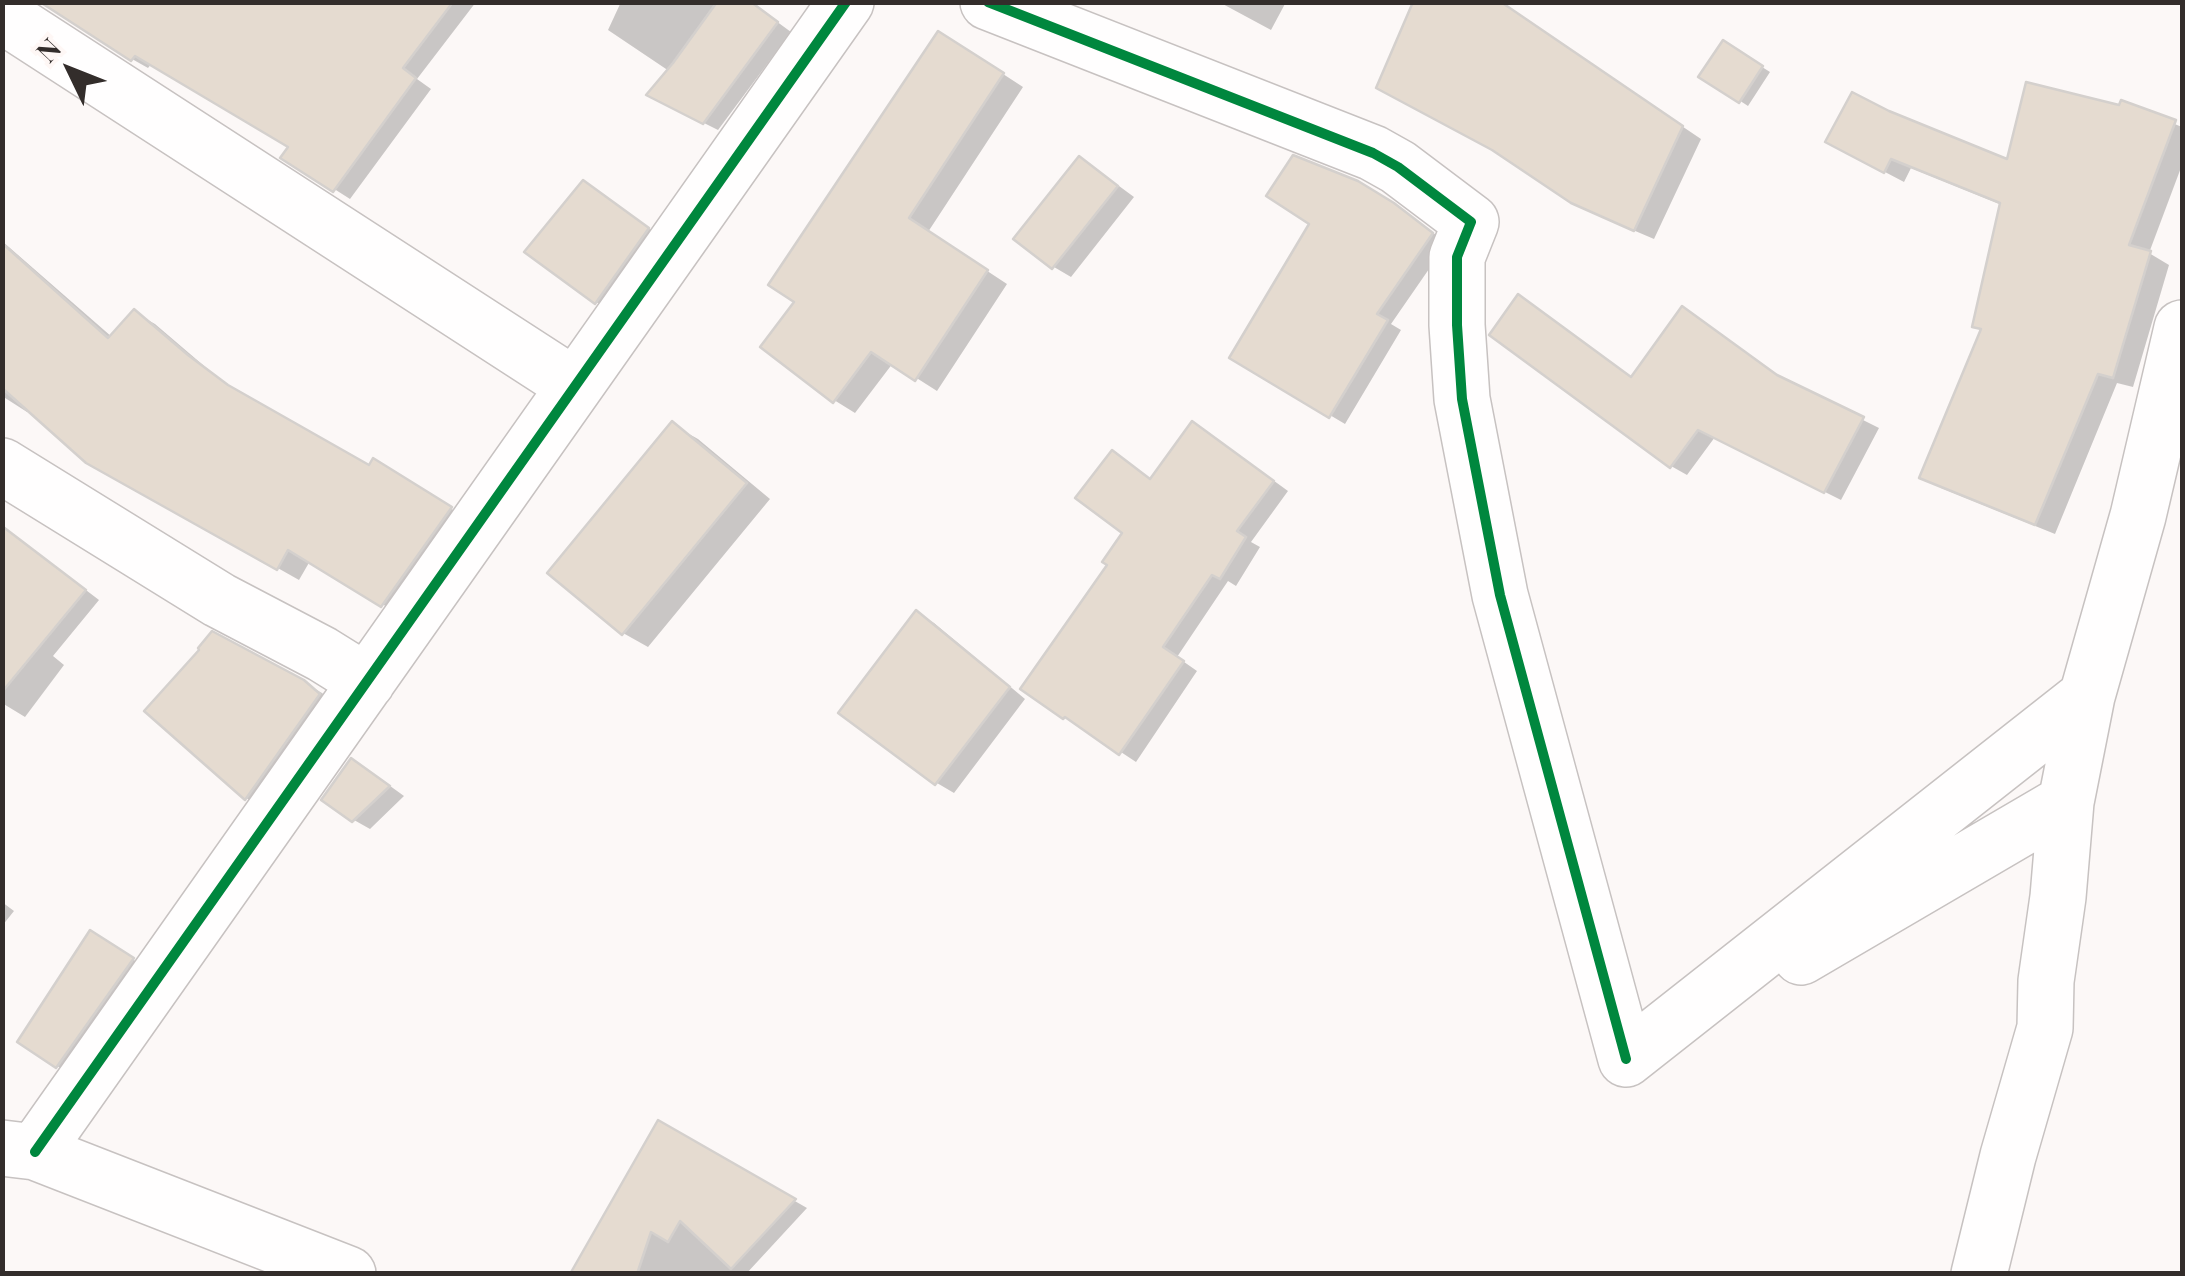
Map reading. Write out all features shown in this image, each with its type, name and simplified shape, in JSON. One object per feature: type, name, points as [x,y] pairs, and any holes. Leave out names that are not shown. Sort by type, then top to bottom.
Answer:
[{"type":"street","points":[[348,1274],[19,1150],[367,682],[846,2]]},
{"type":"street","points":[[988,2],[1373,153],[1472,222],[1457,257],[1456,325],[1462,399],[1500,595],[1626,1060]]},
{"type":"street","points":[[2,15],[576,386]]},
{"type":"street","points":[[1979,1274],[2045,1028],[2046,981],[2066,802],[2087,696],[2138,516],[2182,328]]},
{"type":"street","points":[[2,466],[219,600],[367,682]]},
{"type":"street","points":[[1626,1060],[2087,696]]},
{"type":"street","points":[[1626,1060],[2066,802]]},
{"type":"building","points":[[40,2],[453,2],[403,68],[416,78],[333,192],[280,158],[288,147],[135,56],[131,61]]},
{"type":"building","points":[[717,2],[751,2],[778,22],[703,124],[646,95]]},
{"type":"building","points":[[1413,2],[1501,2],[1683,126],[1634,231],[1571,203],[1492,150],[1376,88]]},
{"type":"building","points":[[938,31],[1004,73],[909,218],[988,270],[915,381],[871,352],[833,403],[760,347],[794,302],[768,285]]},
{"type":"building","points":[[1723,40],[1763,66],[1739,103],[1698,77]]},
{"type":"building","points":[[2026,82],[2119,105],[2121,100],[2176,120],[2129,245],[2151,251],[2113,378],[2098,374],[2035,525],[1919,478],[1981,329],[1972,327],[2000,203],[1891,159],[1884,173],[1825,142],[1852,92],[2007,159]]},
{"type":"building","points":[[1293,155],[1358,181],[1433,233],[1377,314],[1388,320],[1329,418],[1229,358],[1309,224],[1266,196]]},
{"type":"building","points":[[1079,156],[1118,186],[1052,269],[1013,239]]},
{"type":"building","points":[[583,180],[649,228],[595,304],[524,252]]},
{"type":"building","points":[[2,243],[108,338],[134,309],[228,385],[369,465],[373,458],[452,507],[381,607],[288,550],[277,570],[86,463],[2,388]]},
{"type":"building","points":[[1518,294],[1631,377],[1682,306],[1777,375],[1864,417],[1824,493],[1698,430],[1670,468],[1489,335]]},
{"type":"building","points":[[672,421],[747,483],[622,635],[547,573]]},
{"type":"building","points":[[1192,421],[1274,481],[1237,531],[1246,537],[1220,579],[1212,575],[1163,647],[1184,661],[1119,755],[1020,689],[1107,565],[1102,562],[1122,533],[1075,498],[1112,450],[1150,479]]},
{"type":"building","points":[[2,526],[86,590],[2,692]]},
{"type":"building","points":[[916,610],[1010,687],[935,785],[838,713]]},
{"type":"building","points":[[212,631],[304,680],[320,694],[245,800],[144,711]]},
{"type":"building","points":[[351,758],[390,786],[352,822],[321,800]]},
{"type":"building","points":[[90,930],[134,958],[56,1068],[17,1042]]},
{"type":"building","points":[[658,1120],[796,1199],[731,1269],[680,1221],[668,1242],[651,1232],[637,1274],[570,1274]]},
{"type":"cycle path","points":[[35,1152],[846,2]]},
{"type":"cycle path","points":[[988,2],[1373,153],[1471,222],[1457,257],[1462,399],[1500,595],[1626,1059]]}]
